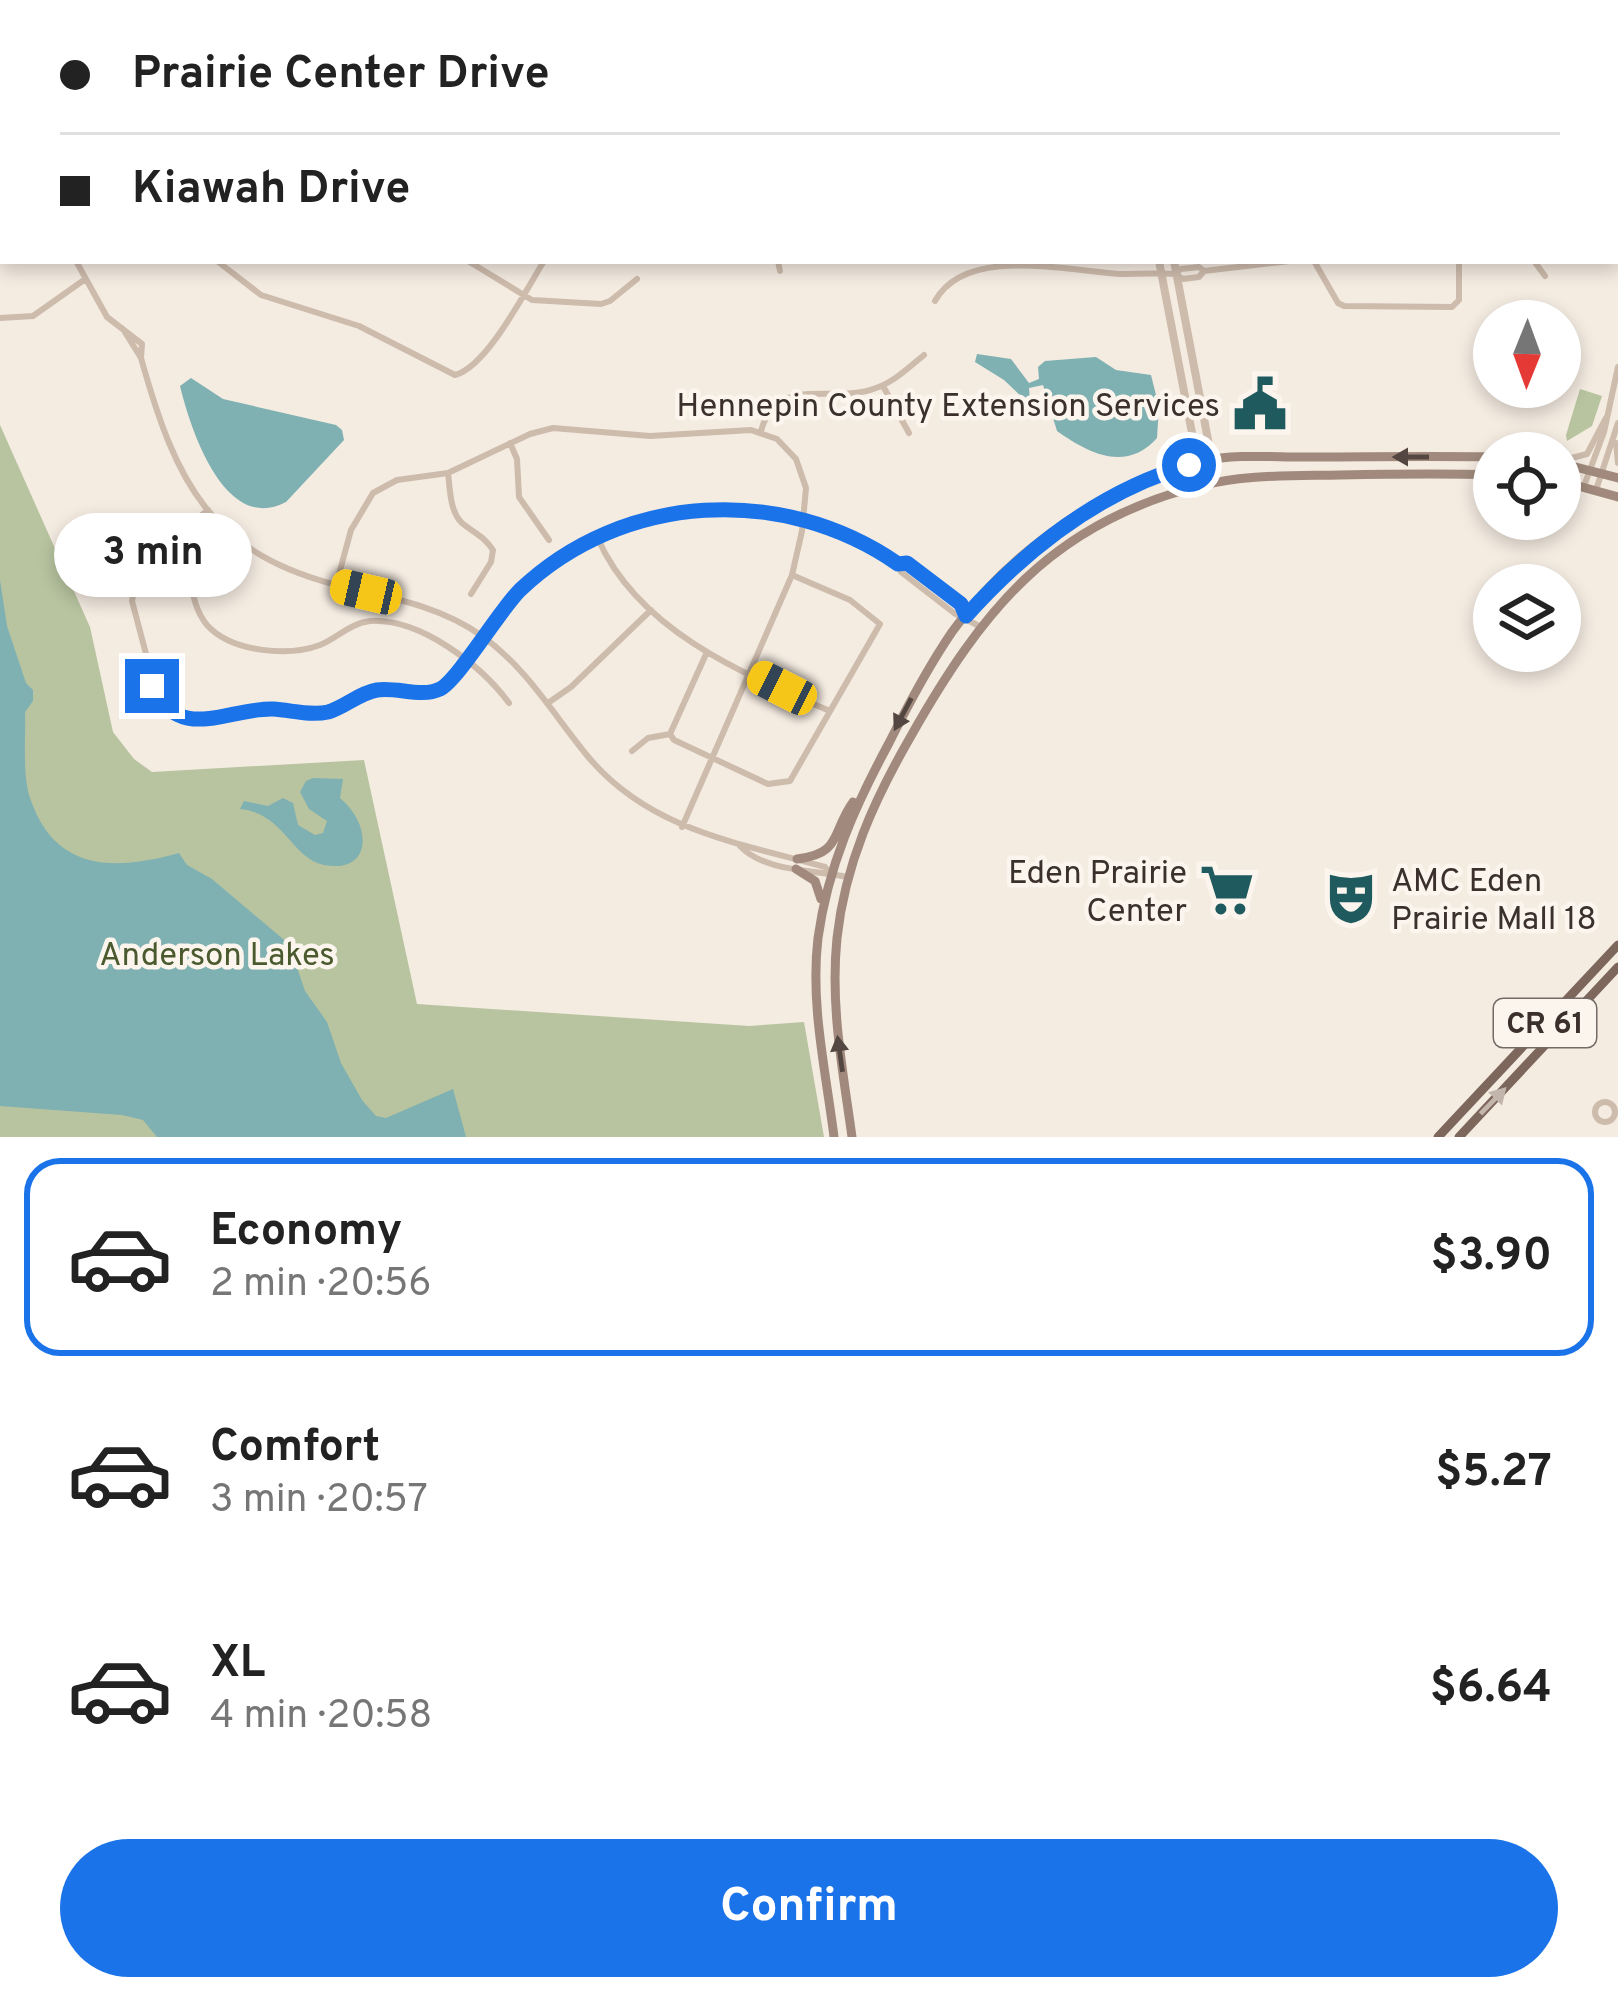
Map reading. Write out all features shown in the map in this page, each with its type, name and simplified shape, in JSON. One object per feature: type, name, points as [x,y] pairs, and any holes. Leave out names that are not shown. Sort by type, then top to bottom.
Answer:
[{"type":"main road","points":[[834,1137],[816,993],[822,914],[843,836],[926,674],[966,616],[1016,562],[1133,484],[1198,462],[1473,457]]},
{"type":"main road","points":[[1581,468],[1618,478]]},
{"type":"main road","points":[[852,1137],[835,1001],[838,933],[847,878],[882,786],[979,626],[1022,582],[1087,532],[1141,505],[1202,485],[1249,477],[1473,475]]},
{"type":"main road","points":[[1581,486],[1618,497]]},
{"type":"main road","points":[[822,914],[816,883],[796,864],[830,848],[847,810],[870,778]]},
{"type":"main road","name":"CR 61","points":[[1438,1137],[1616,948]]},
{"type":"main road","name":"CR 61","points":[[1459,1137],[1618,967]]},
{"type":"street","points":[[77,264],[107,317],[142,344],[141,358],[167,446],[180,472],[208,510],[256,553],[307,577],[420,605],[482,636],[525,674],[610,778],[657,813],[740,847],[796,864],[825,867],[847,878]]},
{"type":"street","points":[[221,264],[261,295],[359,326],[455,375],[464,374],[478,358],[542,264]]},
{"type":"street","points":[[473,264],[537,302],[601,304],[637,279]]},
{"type":"street","points":[[1159,264],[1202,485]]},
{"type":"street","points":[[1174,264],[1216,482]]},
{"type":"street","points":[[935,301],[953,279],[996,268],[1055,265],[1118,274],[1175,274],[1183,279],[1267,264]]},
{"type":"street","points":[[1316,264],[1344,306],[1431,307],[1457,305],[1459,264]]},
{"type":"street","points":[[1536,264],[1545,276]]},
{"type":"street","points":[[0,318],[33,316],[84,280]]},
{"type":"street","points":[[761,431],[769,409],[786,397],[883,386],[924,355]]},
{"type":"street","points":[[1596,490],[1618,367]]},
{"type":"street","points":[[883,386],[909,433]]},
{"type":"street","points":[[1581,457],[1591,451],[1609,415]]},
{"type":"street","points":[[1584,486],[1598,472],[1617,426]]},
{"type":"street","points":[[1617,426],[1618,463]]},
{"type":"street","points":[[336,585],[351,530],[373,494],[397,480],[448,473],[553,428],[650,436],[761,431],[789,451],[801,468],[806,488],[804,519],[792,575],[682,826]]},
{"type":"street","points":[[511,443],[518,459],[519,497],[550,540]]},
{"type":"street","points":[[448,473],[460,521],[476,530],[493,550],[471,594]]},
{"type":"street","points":[[208,510],[143,566],[132,601],[158,699],[179,716],[205,720],[253,710],[331,711],[370,692],[436,691],[454,679],[482,636],[543,571],[597,538],[640,521],[685,512],[744,509],[804,519],[856,538],[898,564],[907,563],[961,604],[966,616],[979,626]]},
{"type":"street","points":[[177,538],[189,561],[191,591],[201,616],[230,642],[301,649],[360,623],[382,622],[415,631],[465,661],[497,687],[508,703]]},
{"type":"street","points":[[597,538],[651,610],[680,636],[830,711]]},
{"type":"street","points":[[670,734],[677,743],[769,784],[783,784],[795,776],[880,621],[850,600],[792,575]]},
{"type":"street","points":[[548,703],[576,683],[651,610]]},
{"type":"street","points":[[670,734],[707,652]]},
{"type":"street","points":[[632,751],[648,738],[670,734]]},
{"type":"green space","points":[[1581,389],[1602,396],[1592,426],[1581,433],[1567,432],[1574,408],[1581,408]]},
{"type":"green space","name":"Anderson Lakes","points":[[0,425],[90,627],[113,732],[134,759],[152,772],[364,760],[417,1004],[749,1026],[804,1022],[824,1137],[0,1137]]},
{"type":"water","points":[[977,354],[1011,359],[1029,383],[1039,379],[1038,367],[1045,361],[1096,357],[1116,370],[1151,375],[1159,407],[1157,438],[1145,449],[1120,457],[1081,446],[1057,431],[1043,385],[1029,388],[1030,399],[1024,399],[975,362]]},
{"type":"water","points":[[191,378],[223,399],[336,425],[344,440],[286,502],[264,508],[245,504],[213,472],[192,426],[180,386]]},
{"type":"water","points":[[0,580],[7,626],[26,683],[33,690],[33,701],[25,712],[30,798],[55,840],[71,853],[110,863],[179,853],[187,865],[212,879],[289,944],[305,991],[327,1022],[341,1063],[376,1116],[386,1118],[453,1089],[466,1137],[157,1137],[143,1120],[122,1115],[0,1106]]},
{"type":"water","points":[[313,778],[343,779],[340,798],[362,833],[359,855],[352,862],[340,866],[313,861],[267,818],[240,809],[244,801],[268,806],[283,798],[293,803],[298,825],[315,835],[323,833],[327,821],[309,809],[300,792]]},
{"type":"place","name":"Hennepin County Extension Services","points":[[1260,404]]},
{"type":"place","name":"Eden Prairie Center","points":[[1227,890]]},
{"type":"place","name":"AMC Eden Prairie Mall 18","points":[[1351,898]]},
{"type":"route","points":[[152,686],[167,708],[192,720],[253,710],[331,711],[383,689],[436,691],[454,679],[521,590],[570,552],[655,517],[715,509],[773,512],[830,526],[898,564],[907,563],[961,604],[966,616],[1016,562],[1069,523],[1133,484],[1189,465]]}]
